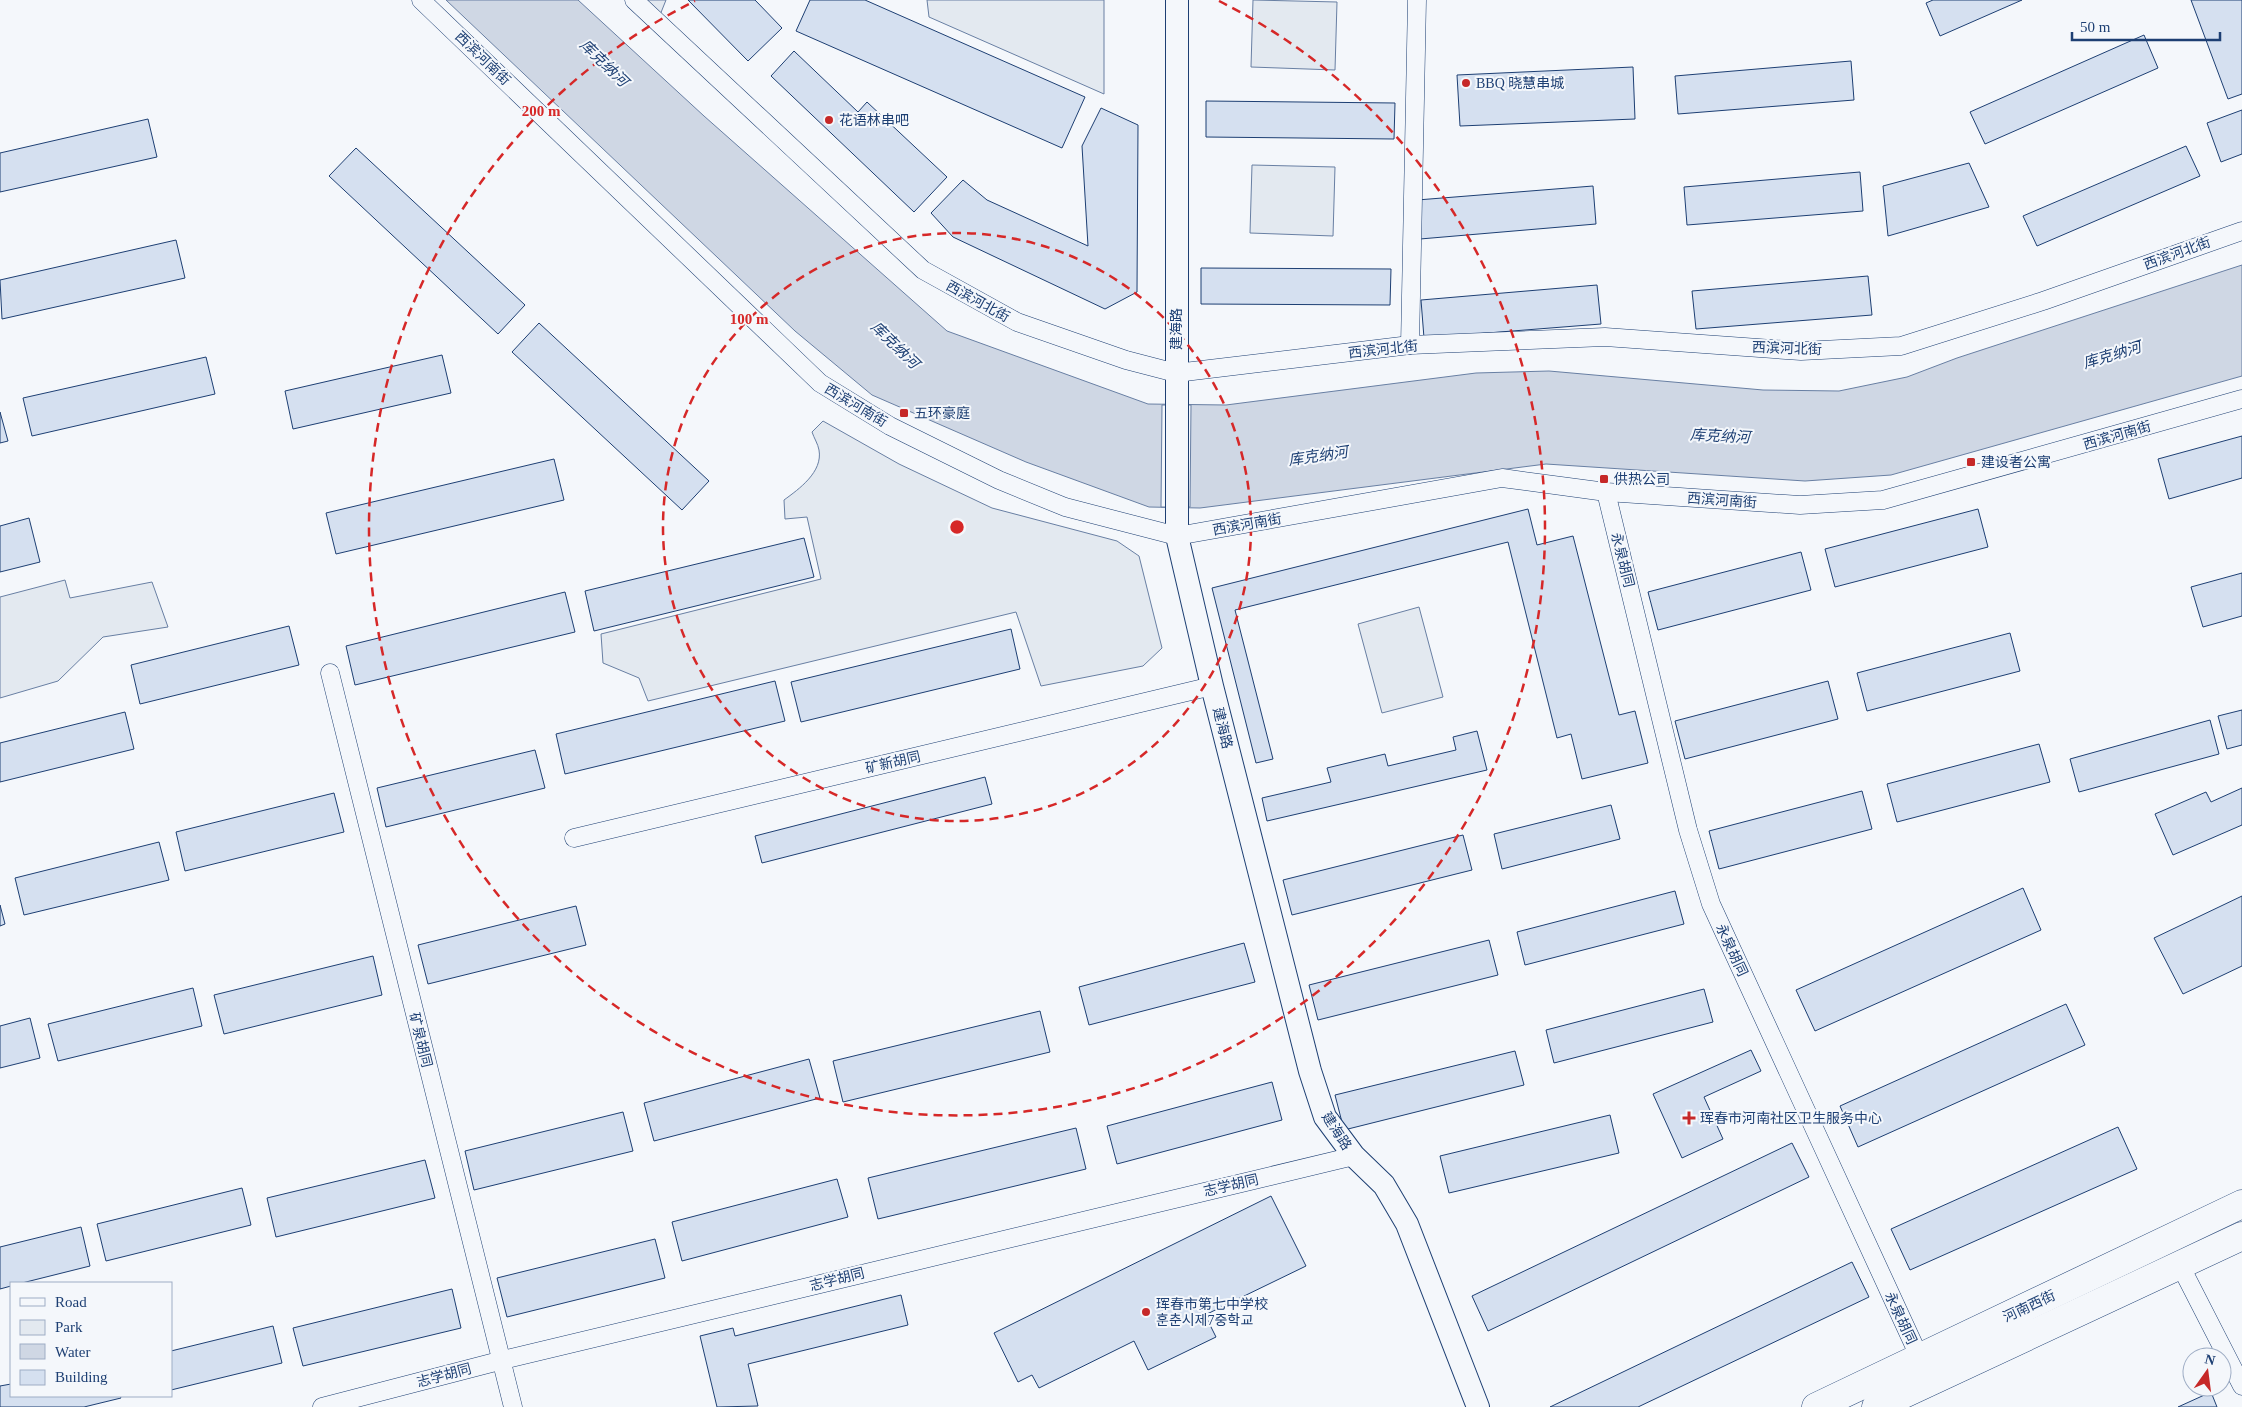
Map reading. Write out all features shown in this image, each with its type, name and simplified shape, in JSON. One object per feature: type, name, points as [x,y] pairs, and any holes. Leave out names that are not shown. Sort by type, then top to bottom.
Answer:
[{"type":"main road","name":"河南西街","points":[[1876,1407],[1925,1370],[2242,1204]]},
{"type":"main road","name":"河南西街","points":[[1816,1407],[1925,1370],[2180,1265],[2242,1236]]},
{"type":"street","name":"西滨河南街","points":[[422,0],[820,383],[890,426],[999,480],[1065,507],[1177,536],[1502,478],[1606,492],[1800,506],[1883,500],[2242,400]]},
{"type":"street","name":"西滨河北街","points":[[634,0],[923,270],[1017,322],[1126,360],[1176,382],[1410,345],[1605,337],[1801,351],[1901,346],[2044,301],[2242,231]]},
{"type":"street","name":"建海路","points":[[1177,0],[1177,536],[1212,686],[1310,1071],[1325,1117],[1354,1156],[1384,1185],[1407,1224],[1478,1407]]},
{"type":"street","points":[[1410,345],[1418,0]]},
{"type":"street","name":"永泉胡同","points":[[1606,492],[1688,830],[1711,904],[1925,1370]]},
{"type":"street","name":"矿泉胡同","points":[[330,673],[513,1407]]},
{"type":"street","name":"矿新胡同","points":[[574,838],[1212,686]]},
{"type":"street","name":"志学胡同","points":[[322,1407],[502,1360],[1354,1156]]},
{"type":"street","points":[[2180,1265],[2242,1386]]},
{"type":"green space","points":[[643,0],[666,0],[660,15]]},
{"type":"green space","points":[[927,0],[1104,0],[1104,94],[929,17]]},
{"type":"green space","points":[[1253,0],[1337,2],[1335,70],[1251,67]]},
{"type":"green space","points":[[1252,165],[1335,167],[1333,236],[1250,233]]},
{"type":"green space","points":[[823,421],[899,464],[992,508],[1117,541],[1139,556],[1162,648],[1143,666],[1041,686],[1016,612],[648,701],[639,678],[603,663],[601,634],[821,579],[807,517],[785,519],[784,500],[814,473],[819,458],[819,450],[812,432]]},
{"type":"green space","points":[[65,580],[70,598],[152,582],[168,627],[103,637],[58,681],[0,698],[0,597]]},
{"type":"green space","points":[[1419,607],[1443,697],[1382,713],[1358,624]]},
{"type":"water","name":"库克纳河","points":[[446,0],[578,0],[704,116],[947,331],[1148,404],[1226,405],[1476,373],[1549,371],[1763,390],[1839,391],[1907,377],[1957,358],[2242,265],[2242,376],[1891,475],[1805,481],[1546,464],[1200,508],[1149,507],[1026,462],[872,395],[795,331]]},
{"type":"pier","points":[[1162,405],[1191,405],[1190,507],[1161,507]]},
{"type":"building","points":[[688,0],[755,0],[782,28],[748,61]]},
{"type":"building","points":[[810,0],[865,0],[1085,97],[1062,148],[796,31]]},
{"type":"building","points":[[1933,0],[2022,0],[1940,36],[1926,3]]},
{"type":"building","points":[[2191,0],[2242,0],[2242,94],[2228,99]]},
{"type":"building","points":[[2144,35],[2158,68],[1985,144],[1970,112]]},
{"type":"building","points":[[794,51],[858,112],[867,102],[947,177],[914,212],[771,76]]},
{"type":"building","points":[[1851,61],[1854,100],[1678,114],[1675,76]]},
{"type":"building","points":[[1633,67],[1635,119],[1460,126],[1457,75]]},
{"type":"building","points":[[1206,101],[1395,103],[1394,139],[1206,137]]},
{"type":"building","points":[[1101,108],[1138,125],[1137,292],[1105,309],[953,237],[931,213],[963,180],[987,200],[1088,246],[1082,146]]},
{"type":"building","points":[[2242,110],[2242,154],[2221,162],[2207,123]]},
{"type":"building","points":[[148,119],[157,157],[0,192],[0,153]]},
{"type":"building","points":[[2186,146],[2200,176],[2037,246],[2023,216]]},
{"type":"building","points":[[356,148],[525,305],[498,334],[329,176]]},
{"type":"building","points":[[1969,163],[1989,207],[1888,236],[1883,186]]},
{"type":"building","points":[[1860,172],[1863,211],[1687,225],[1684,187]]},
{"type":"building","points":[[1593,186],[1596,224],[1420,239],[1417,200]]},
{"type":"building","points":[[176,240],[185,278],[2,319],[0,280]]},
{"type":"building","points":[[1201,268],[1391,269],[1390,305],[1201,304]]},
{"type":"building","points":[[1868,276],[1872,315],[1696,329],[1692,291]]},
{"type":"building","points":[[1597,285],[1601,324],[1424,338],[1421,300]]},
{"type":"building","points":[[539,323],[709,481],[682,510],[512,352]]},
{"type":"building","points":[[442,355],[451,393],[293,429],[285,391]]},
{"type":"building","points":[[206,357],[215,394],[32,436],[23,398]]},
{"type":"building","points":[[0,412],[8,441],[0,443]]},
{"type":"building","points":[[2242,436],[2242,478],[2169,499],[2158,459]]},
{"type":"building","points":[[554,459],[564,500],[336,554],[326,513]]},
{"type":"building","points":[[1528,509],[1537,545],[1573,536],[1619,715],[1635,711],[1648,763],[1582,779],[1571,734],[1557,738],[1508,542],[1235,610],[1273,759],[1256,763],[1212,588]]},
{"type":"building","points":[[1978,509],[1988,547],[1835,587],[1825,549]]},
{"type":"building","points":[[29,518],[40,562],[0,572],[0,526]]},
{"type":"building","points":[[804,538],[814,577],[594,631],[585,591]]},
{"type":"building","points":[[1801,552],[1811,590],[1658,630],[1648,592]]},
{"type":"building","points":[[2242,573],[2242,616],[2203,627],[2191,587]]},
{"type":"building","points":[[565,592],[575,632],[355,685],[346,646]]},
{"type":"building","points":[[289,626],[299,665],[140,704],[131,665]]},
{"type":"building","points":[[1011,629],[1020,669],[801,722],[791,682]]},
{"type":"building","points":[[2010,633],[2020,671],[1867,711],[1857,673]]},
{"type":"building","points":[[775,681],[785,721],[565,774],[556,734]]},
{"type":"building","points":[[1828,681],[1838,719],[1685,759],[1675,721]]},
{"type":"building","points":[[2242,710],[2242,745],[2227,749],[2218,716]]},
{"type":"building","points":[[125,712],[134,749],[0,782],[0,743]]},
{"type":"building","points":[[2210,720],[2219,754],[2079,792],[2070,759]]},
{"type":"building","points":[[1477,731],[1487,770],[1267,821],[1262,798],[1331,782],[1327,768],[1385,754],[1388,766],[1456,750],[1453,737]]},
{"type":"building","points":[[2039,744],[2050,782],[1897,822],[1887,784]]},
{"type":"building","points":[[535,750],[545,788],[386,827],[377,788]]},
{"type":"building","points":[[985,777],[992,804],[762,863],[755,836]]},
{"type":"building","points":[[2242,788],[2242,825],[2173,855],[2155,814],[2206,792],[2211,802]]},
{"type":"building","points":[[1862,791],[1872,829],[1719,869],[1709,831]]},
{"type":"building","points":[[334,793],[344,832],[185,871],[176,832]]},
{"type":"building","points":[[1611,805],[1620,839],[1502,869],[1494,834]]},
{"type":"building","points":[[1463,835],[1472,870],[1292,915],[1283,880]]},
{"type":"building","points":[[159,842],[169,880],[24,915],[15,878]]},
{"type":"building","points":[[2023,888],[2041,930],[1815,1031],[1796,990]]},
{"type":"building","points":[[1675,891],[1684,924],[1525,965],[1517,932]]},
{"type":"building","points":[[2242,896],[2242,966],[2183,994],[2154,938]]},
{"type":"building","points":[[0,905],[5,924],[0,926]]},
{"type":"building","points":[[576,906],[586,945],[428,984],[418,945]]},
{"type":"building","points":[[1489,940],[1498,975],[1318,1020],[1309,985]]},
{"type":"building","points":[[1244,943],[1255,982],[1089,1025],[1079,987]]},
{"type":"building","points":[[373,956],[382,995],[224,1034],[214,995]]},
{"type":"building","points":[[193,988],[202,1026],[58,1061],[48,1024]]},
{"type":"building","points":[[1704,989],[1713,1022],[1554,1063],[1546,1030]]},
{"type":"building","points":[[2066,1004],[2085,1045],[1858,1147],[1840,1106]]},
{"type":"building","points":[[1040,1011],[1050,1052],[843,1102],[833,1061]]},
{"type":"building","points":[[30,1018],[40,1058],[0,1068],[0,1026]]},
{"type":"building","name":"珲春市河南社区卫生服务中心","points":[[1751,1050],[1761,1071],[1704,1097],[1723,1139],[1682,1158],[1653,1094]]},
{"type":"building","points":[[1515,1051],[1524,1085],[1344,1130],[1335,1095]]},
{"type":"building","points":[[809,1059],[820,1098],[654,1141],[644,1103]]},
{"type":"building","points":[[1272,1082],[1282,1120],[1117,1164],[1107,1126]]},
{"type":"building","points":[[623,1112],[633,1151],[474,1190],[465,1151]]},
{"type":"building","points":[[1610,1115],[1619,1153],[1449,1193],[1440,1156]]},
{"type":"building","points":[[2118,1127],[2137,1169],[1910,1270],[1891,1229]]},
{"type":"building","points":[[1076,1128],[1086,1169],[878,1219],[868,1178]]},
{"type":"building","points":[[1792,1143],[1809,1177],[1488,1331],[1472,1296]]},
{"type":"building","points":[[425,1160],[435,1198],[276,1237],[267,1198]]},
{"type":"building","points":[[837,1179],[848,1217],[682,1261],[672,1222]]},
{"type":"building","points":[[242,1188],[251,1225],[106,1261],[97,1224]]},
{"type":"building","points":[[1271,1196],[1306,1266],[1205,1315],[1216,1337],[1148,1370],[1134,1341],[1039,1388],[1032,1375],[1018,1382],[994,1333]]},
{"type":"building","points":[[81,1227],[90,1266],[26,1282],[10,1282],[10,1286],[0,1289],[0,1247]]},
{"type":"building","points":[[655,1239],[665,1278],[507,1317],[497,1278]]},
{"type":"building","points":[[1852,1262],[1869,1297],[1638,1407],[1550,1407]]},
{"type":"building","points":[[452,1289],[461,1328],[303,1366],[293,1328]]},
{"type":"building","points":[[901,1295],[908,1325],[748,1364],[758,1406],[717,1407],[700,1336],[733,1328],[735,1336]]},
{"type":"building","points":[[273,1326],[282,1363],[172,1390],[172,1351]]},
{"type":"building","points":[[10,1384],[10,1397],[121,1398],[84,1407],[0,1407],[0,1386]]},
{"type":"building","points":[[2200,1397],[2213,1397],[2217,1407],[2178,1407]]},
{"type":"place","name":"BBQ 晓慧串城","points":[[1466,83]]},
{"type":"place","name":"花语林串吧","points":[[829,120]]},
{"type":"place","name":"五环豪庭","points":[[904,413]]},
{"type":"place","name":"建设者公寓","points":[[1971,462]]},
{"type":"place","name":"供热公司","points":[[1604,479]]},
{"type":"place","name":"珲春市河南社区卫生服务中心","points":[[1689,1118]]},
{"type":"place","name":"珲春市第七中学校 훈춘시제7중학교","points":[[1146,1312]]}]
